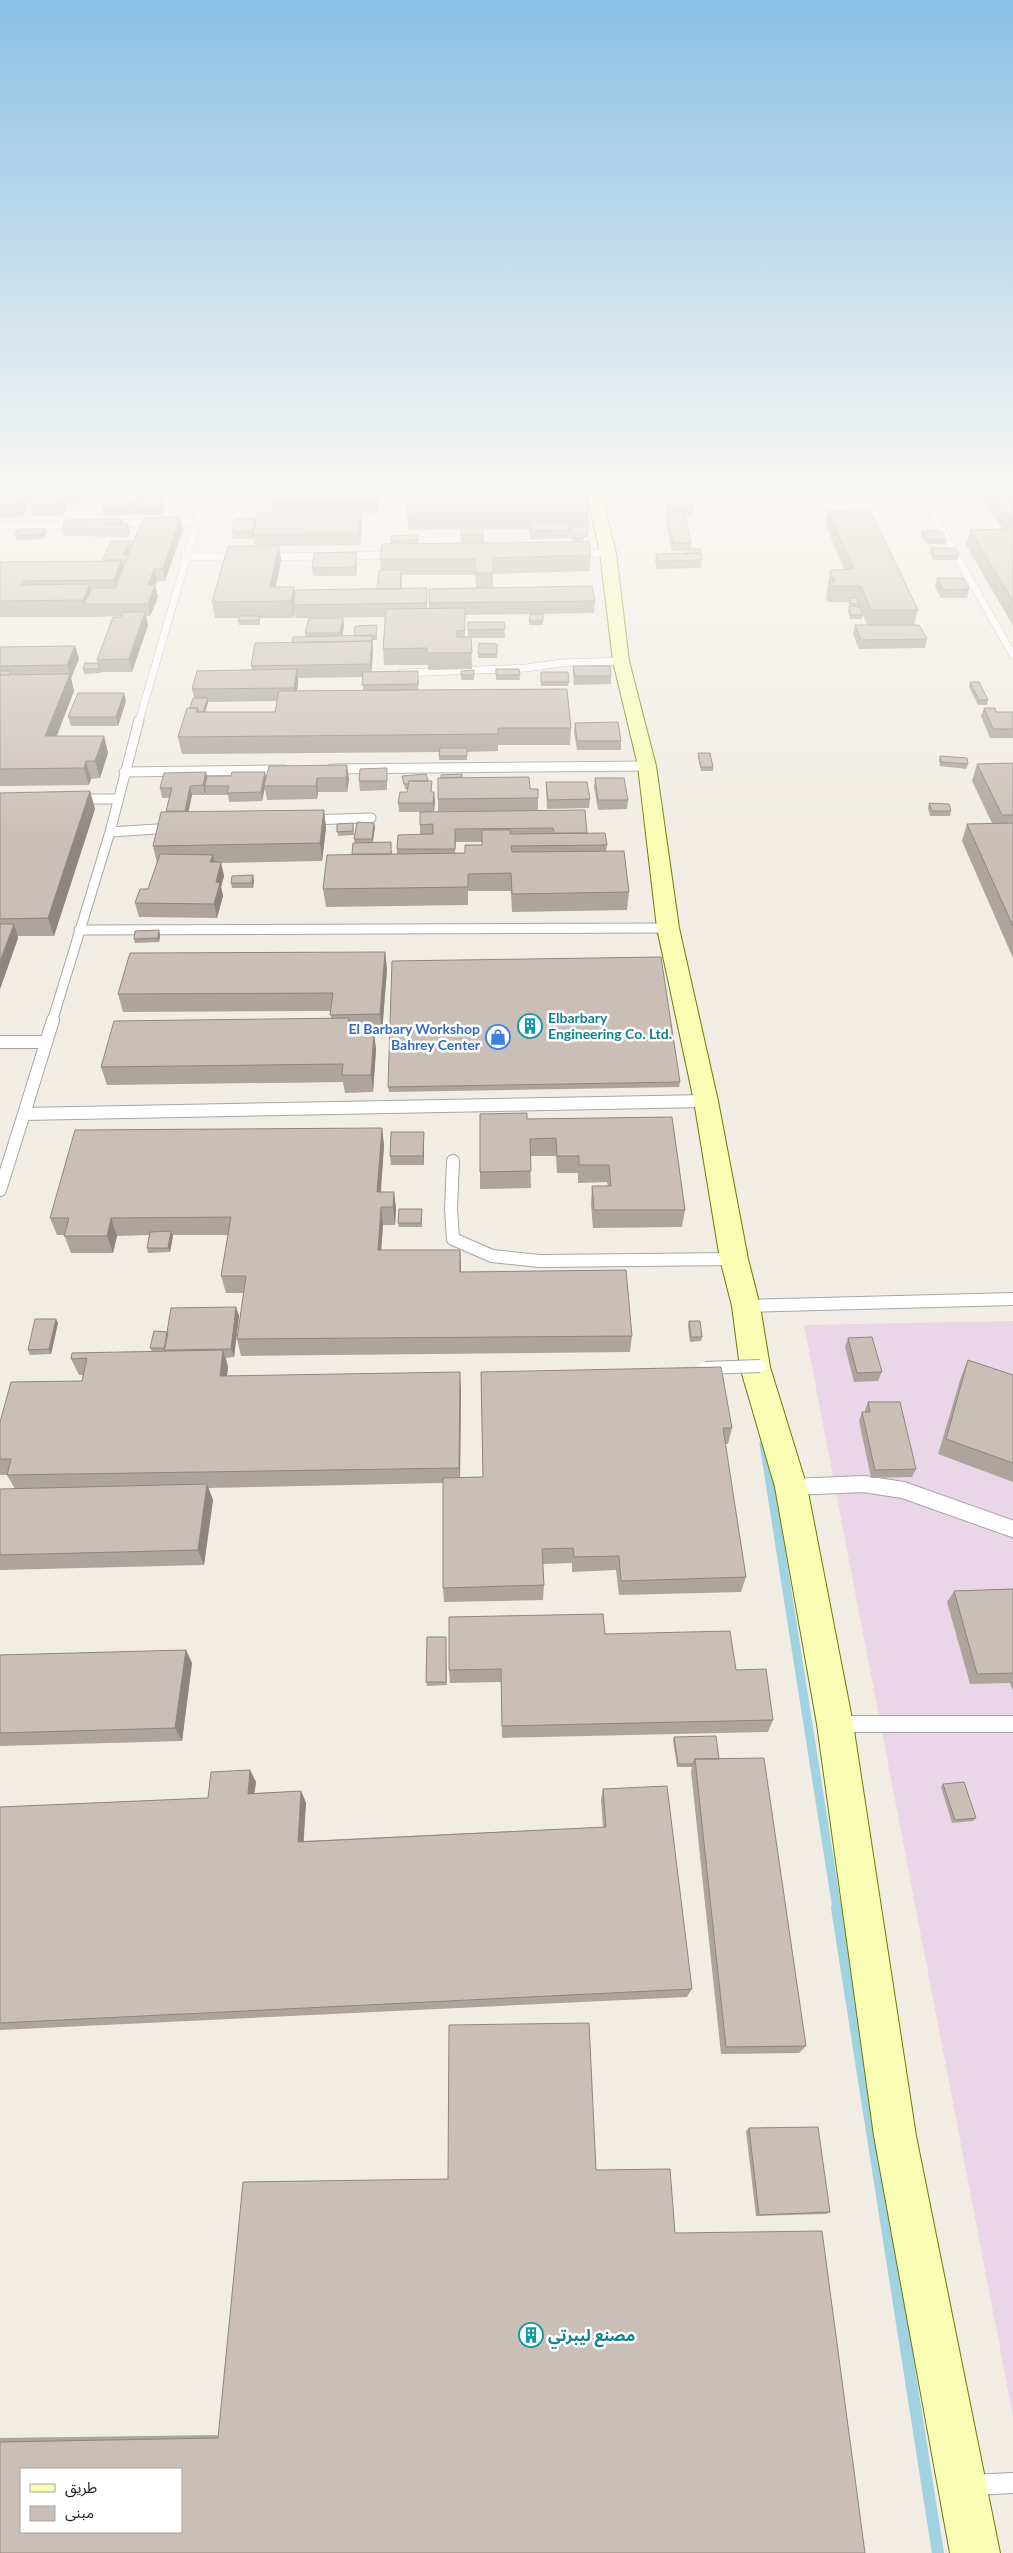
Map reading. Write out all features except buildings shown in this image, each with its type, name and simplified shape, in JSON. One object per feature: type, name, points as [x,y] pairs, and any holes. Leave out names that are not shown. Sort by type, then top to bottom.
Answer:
[{"type":"street","points":[[615,607],[621,661],[647,766],[668,928],[706,1101],[734,1259],[746,1306],[758,1367],[791,1487],[835,1724],[896,2136],[975,2553]]},
{"type":"lane","points":[[0,1190],[110,832],[124,772],[171,607]]},
{"type":"lane","points":[[986,607],[1013,655]]},
{"type":"lane","points":[[393,674],[526,668],[562,662],[621,661]]},
{"type":"lane","points":[[321,770],[647,766]]},
{"type":"lane","points":[[124,772],[292,770]]},
{"type":"lane","points":[[68,798],[117,799]]},
{"type":"lane","points":[[294,821],[371,818]]},
{"type":"lane","points":[[110,832],[188,827]]},
{"type":"lane","points":[[79,930],[668,928]]},
{"type":"lane","points":[[0,1042],[46,1042]]},
{"type":"lane","points":[[24,1114],[706,1101]]},
{"type":"lane","points":[[453,1161],[451,1209],[453,1239],[492,1256],[540,1261],[734,1259]]},
{"type":"lane","points":[[746,1306],[1013,1299]]},
{"type":"lane","points":[[696,1368],[758,1367]]},
{"type":"lane","points":[[791,1487],[864,1484],[903,1490],[1013,1529]]},
{"type":"lane","points":[[835,1724],[1013,1724]]},
{"type":"lane","points":[[963,2485],[1013,2483]]},
{"type":"shaded area","points":[[1013,1321],[1013,2416],[804,1325]]},
{"type":"waterway","points":[[764,1444],[837,1909]]},
{"type":"waterway","points":[[837,1908],[938,2553]]},
{"type":"place","name":"Elbarbary Engineering Co. Ltd.","points":[[530,1026]]},
{"type":"place","name":"El Barbary Workshop Bahrey Center","points":[[498,1037]]},
{"type":"place","name":"مصنع ليبرتي","points":[[531,2335]]}]
